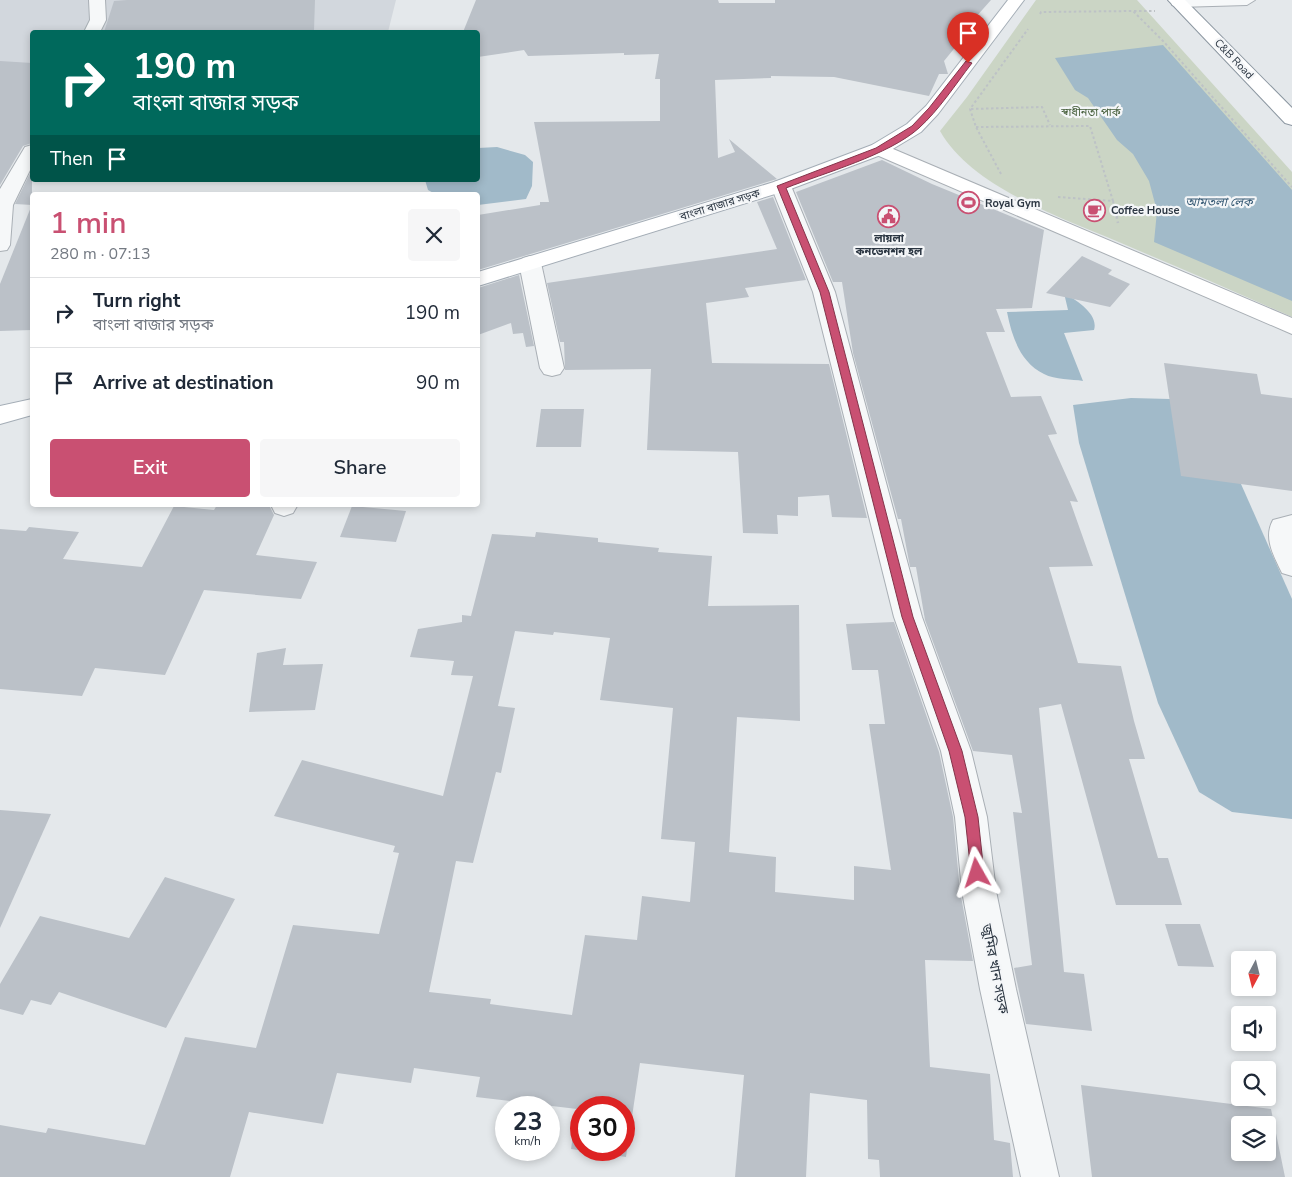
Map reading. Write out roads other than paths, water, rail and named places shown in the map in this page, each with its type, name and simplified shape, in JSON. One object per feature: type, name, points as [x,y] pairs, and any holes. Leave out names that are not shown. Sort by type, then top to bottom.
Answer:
[{"type":"main road","name":"বাংলা বাজার সড়ক","points":[[480,278],[782,186],[879,149],[914,128],[932,110],[1016,0]]},
{"type":"main road","name":"C&B Road","points":[[1177,1],[1292,119]]},
{"type":"main road","points":[[879,149],[1292,327]]},
{"type":"main road","points":[[0,415],[30,408]]},
{"type":"street","points":[[93,30],[98,20],[97,0]]},
{"type":"street","points":[[1177,1],[1247,0]]},
{"type":"street","points":[[0,245],[3,205],[13,182],[30,154]]},
{"type":"street","name":"জুমির খান সড়ক","points":[[782,186],[824,292],[908,617],[956,751],[971,817],[979,892],[998,988],[1040,1177]]},
{"type":"street","points":[[530,263],[552,368]]},
{"type":"street","points":[[1292,525],[1282,527],[1281,539],[1292,564]]},
{"type":"water","name":"আমতলা লেক","points":[[1163,45],[1292,190],[1292,301],[1154,242],[1157,211],[1149,181],[1133,154],[1117,140],[1088,98],[1075,90],[1055,58]]},
{"type":"water","points":[[497,147],[525,155],[533,162],[532,186],[526,199],[480,205],[480,192],[432,192],[428,190],[426,182],[480,182],[480,148]]},
{"type":"water","points":[[1064,293],[1090,313],[1095,324],[1094,330],[1064,333],[1083,381],[1048,376],[1029,363],[1018,348],[1007,312],[1068,310]]},
{"type":"water","points":[[1131,398],[1170,399],[1241,484],[1292,599],[1292,819],[1232,812],[1199,792],[1158,703],[1079,443],[1073,405]]},
{"type":"place","name":"Royal Gym","points":[[969,203]]},
{"type":"place","name":"Coffee House","points":[[1095,210]]},
{"type":"place","name":"লায়লা কনভেনশন হল","points":[[889,217]]},
{"type":"park label","name":"স্বাধীনতা পার্ক","points":[[1091,112]]}]
